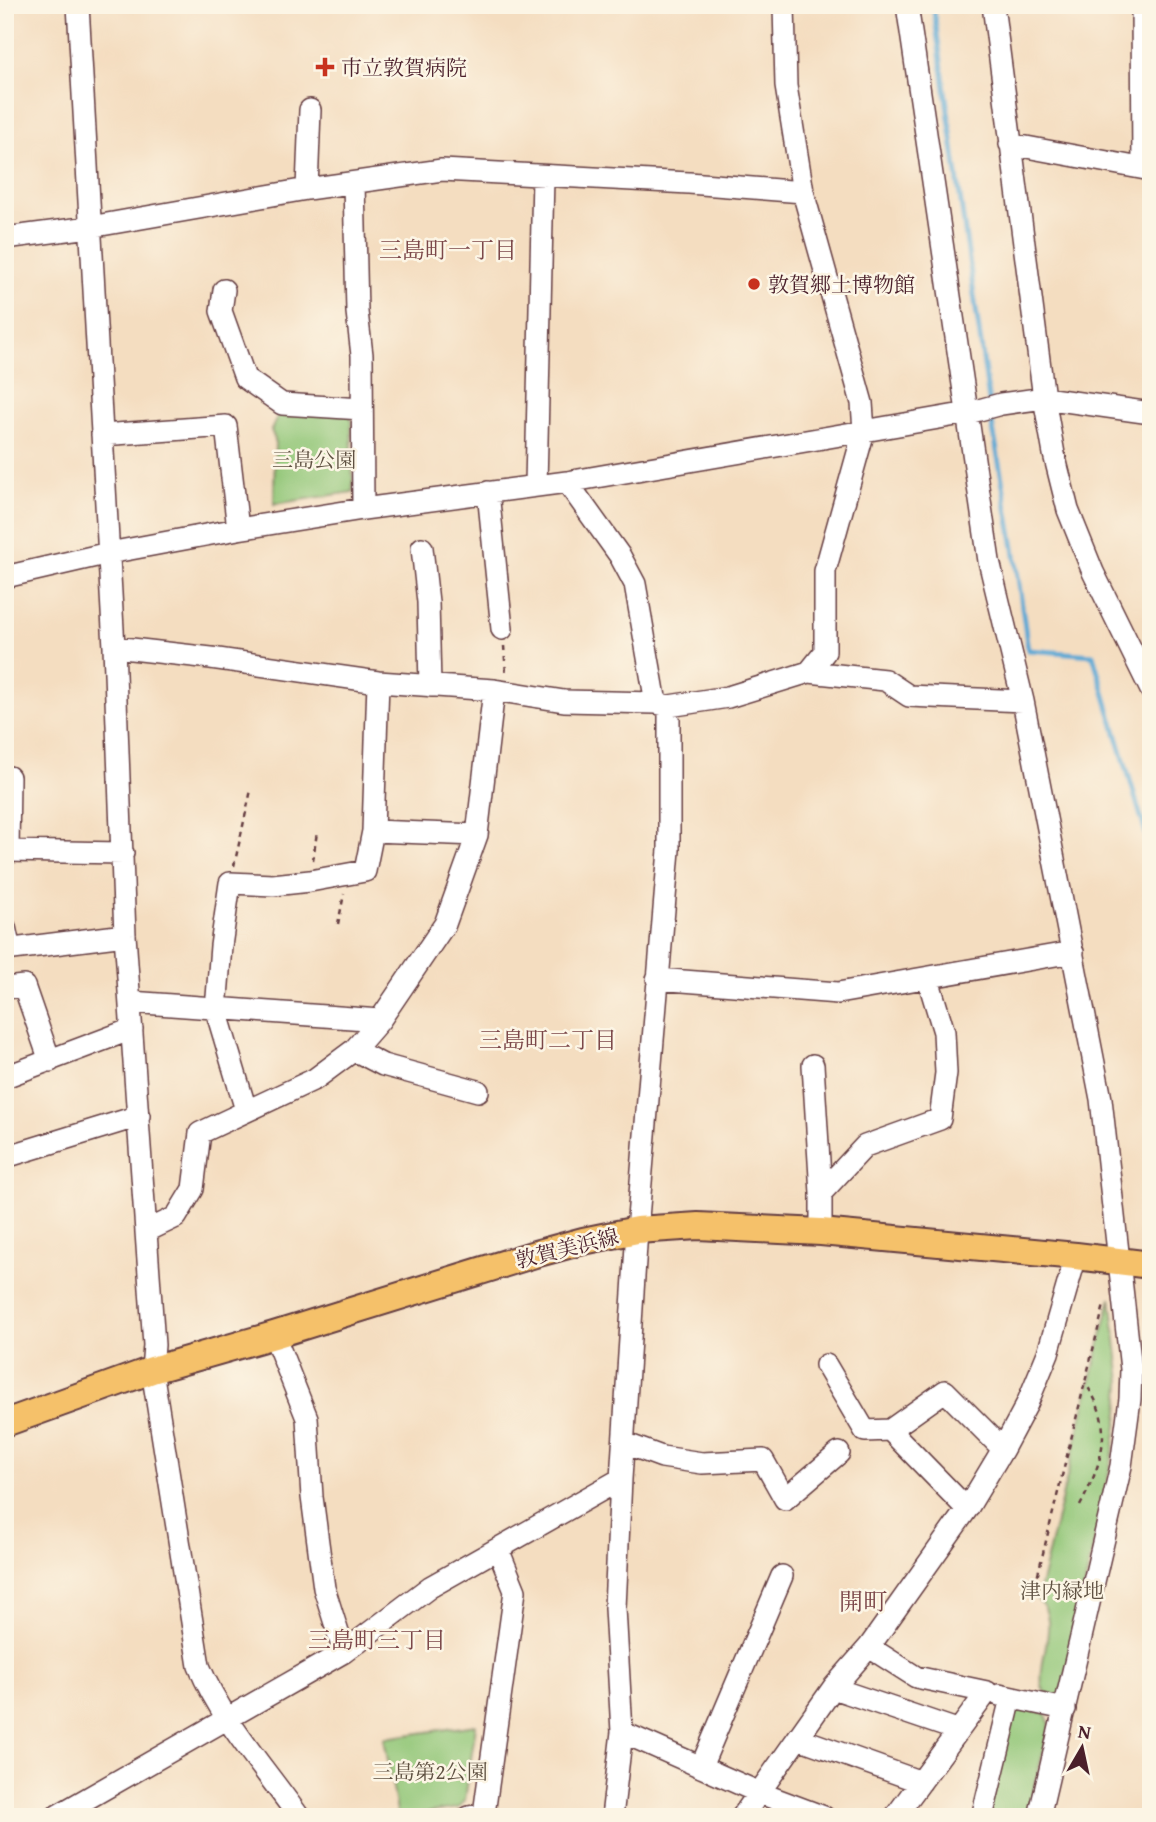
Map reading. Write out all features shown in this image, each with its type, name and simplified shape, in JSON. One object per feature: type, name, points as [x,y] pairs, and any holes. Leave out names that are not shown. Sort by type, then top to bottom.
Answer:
[{"type":"main road","name":"敦賀美浜線","points":[[5,1423],[152,1370],[535,1254],[638,1230],[698,1226],[821,1233],[1151,1265]]},
{"type":"street","points":[[78,5],[114,648],[125,935],[147,1231],[154,1345],[152,1370],[199,1667],[206,1685],[299,1817]]},
{"type":"street","points":[[784,5],[786,86],[803,192],[862,403],[864,431],[825,571],[825,652],[809,672]]},
{"type":"street","points":[[907,5],[974,411],[989,561],[1023,701],[1101,1099],[1131,1368],[1121,1466],[1039,1817]]},
{"type":"street","points":[[993,5],[1044,398],[1054,454],[1068,510],[1093,572],[1151,690]]},
{"type":"street","points":[[1010,144],[1147,169],[1142,5]]},
{"type":"street","points":[[307,190],[310,110]]},
{"type":"street","points":[[5,239],[442,170],[803,192]]},
{"type":"street","points":[[536,485],[543,177]]},
{"type":"street","points":[[354,183],[357,312],[362,355],[363,509]]},
{"type":"street","points":[[224,290],[221,311],[245,378],[282,404],[362,409]]},
{"type":"street","points":[[5,577],[109,553],[238,529],[567,481],[864,431],[1001,404],[1044,398],[1151,413]]},
{"type":"street","points":[[102,435],[226,426],[238,529]]},
{"type":"street","points":[[567,481],[620,556],[635,584],[663,704],[669,850],[657,979],[621,1479],[615,1608],[622,1732],[611,1817]]},
{"type":"street","points":[[488,492],[502,629]]},
{"type":"street","points":[[422,548],[429,602],[430,686]]},
{"type":"street","points":[[114,648],[211,658],[378,682],[500,691],[564,701],[663,704],[728,697],[809,672],[885,680],[909,695],[1023,701]]},
{"type":"street","points":[[246,1110],[216,1010],[220,946],[230,883],[272,885],[365,871],[373,831],[378,682]]},
{"type":"street","points":[[147,1231],[176,1217],[193,1189],[200,1133],[316,1079],[354,1050],[380,1020],[445,924],[477,835],[500,691]]},
{"type":"street","points":[[9,777],[7,851],[123,853]]},
{"type":"street","points":[[373,831],[477,835]]},
{"type":"street","points":[[5,927],[8,950],[125,935]]},
{"type":"street","points":[[657,979],[838,993],[1073,952]]},
{"type":"street","points":[[821,1193],[865,1146],[940,1119],[946,1073],[944,1032],[928,979]]},
{"type":"street","points":[[5,988],[23,986],[50,1061]]},
{"type":"street","points":[[130,1002],[380,1020]]},
{"type":"street","points":[[5,1077],[132,1029]]},
{"type":"street","points":[[354,1050],[383,1065],[478,1091]]},
{"type":"street","points":[[813,1065],[821,1233]]},
{"type":"street","points":[[5,1147],[12,1155],[139,1116]]},
{"type":"street","points":[[742,1817],[833,1688],[869,1647],[967,1509],[1003,1449],[1027,1404],[1048,1353],[1076,1256]]},
{"type":"street","points":[[274,1335],[307,1418],[312,1497],[324,1588],[344,1652]]},
{"type":"street","points":[[826,1365],[865,1431],[890,1430],[945,1391],[1003,1449]]},
{"type":"street","points":[[890,1430],[967,1509]]},
{"type":"street","points":[[624,1443],[662,1457],[702,1463],[763,1460],[785,1499],[839,1453]]},
{"type":"street","points":[[55,1817],[344,1652],[430,1587],[621,1479]]},
{"type":"street","points":[[469,1817],[484,1814],[515,1591],[498,1549]]},
{"type":"street","points":[[701,1767],[782,1576]]},
{"type":"street","points":[[869,1647],[916,1677],[1065,1709]]},
{"type":"street","points":[[833,1688],[957,1730]]},
{"type":"street","points":[[895,1817],[987,1692]]},
{"type":"street","points":[[982,1817],[1011,1698]]},
{"type":"street","points":[[622,1732],[760,1793],[824,1817]]},
{"type":"street","points":[[798,1738],[921,1782]]},
{"type":"path","points":[[500,691],[506,657],[502,629]]},
{"type":"path","points":[[230,883],[251,790]]},
{"type":"path","points":[[310,881],[317,832]]},
{"type":"path","points":[[338,924],[348,873]]},
{"type":"path","points":[[1033,1594],[1107,1295]]},
{"type":"path","points":[[1080,1506],[1099,1461],[1104,1438],[1100,1411],[1085,1383]]},
{"type":"green space","name":"三島公園","points":[[281,410],[351,415],[353,492],[274,504],[275,440],[271,430]]},
{"type":"green space","name":"津内緑地","points":[[1111,1298],[1121,1382],[1119,1413],[1112,1458],[1061,1697],[1050,1700],[1043,1687],[1041,1675],[1048,1617],[1037,1599]]},
{"type":"green space","points":[[1021,1709],[1045,1713],[1050,1724],[1027,1817],[987,1817],[1011,1713]]},
{"type":"green space","name":"三島第2公園","points":[[476,1725],[465,1800],[458,1808],[398,1817],[384,1738]]},
{"type":"waterway","points":[[933,5],[989,401]]},
{"type":"waterway","points":[[990,411],[1014,548],[1028,650],[1093,655],[1151,851]]},
{"type":"place","name":"市立敦賀病院","points":[[325,67]]},
{"type":"place","name":"敦賀郷土博物館","points":[[754,284]]},
{"type":"district","name":"三島町一丁目","points":[[448,249]]},
{"type":"district","name":"三島町二丁目","points":[[548,1039]]},
{"type":"district","name":"開町","points":[[863,1601]]},
{"type":"district","name":"三島町三丁目","points":[[377,1639]]}]
